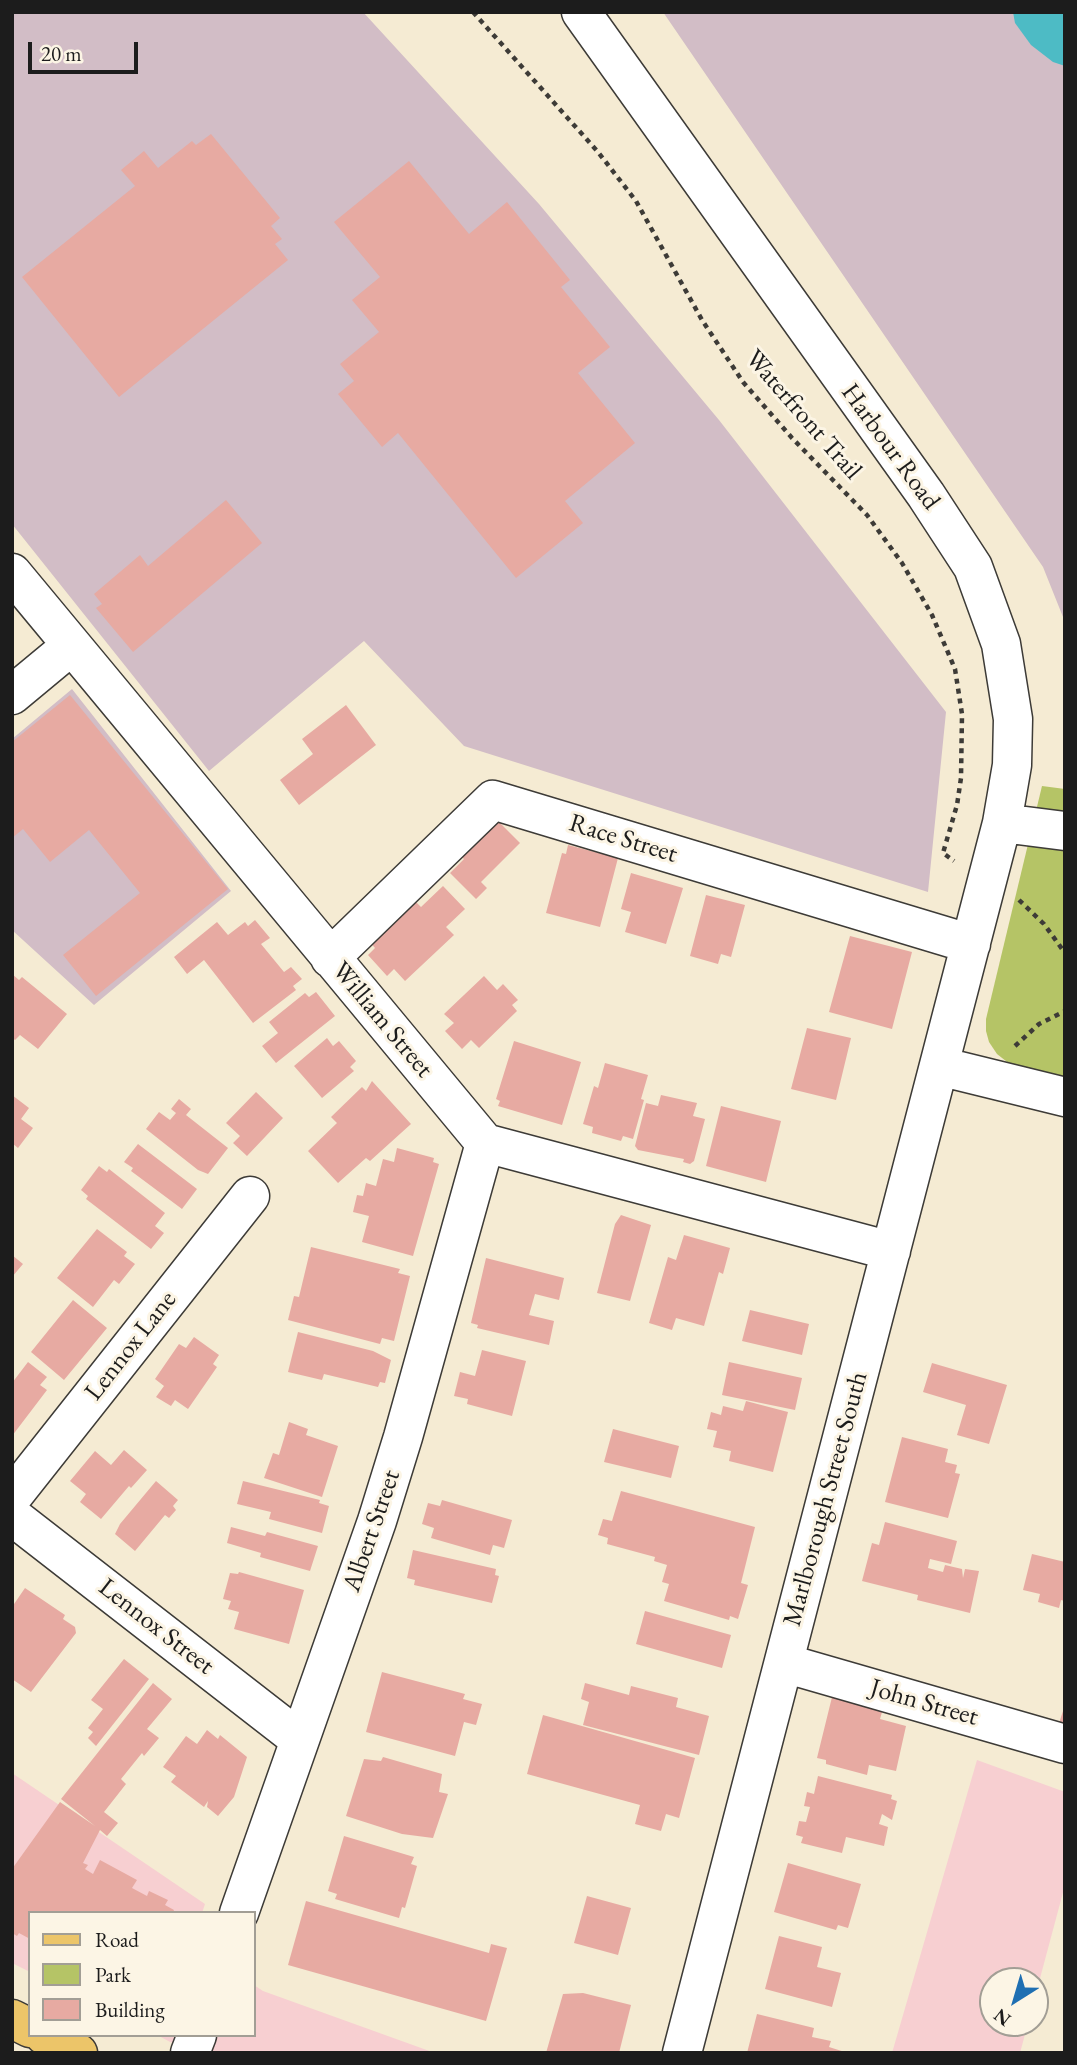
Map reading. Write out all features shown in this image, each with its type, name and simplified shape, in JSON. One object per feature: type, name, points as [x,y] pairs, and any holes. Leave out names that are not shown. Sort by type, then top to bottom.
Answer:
[{"type":"main road","points":[[12,2019],[28,2027]]},
{"type":"main road","points":[[48,2037],[78,2053]]},
{"type":"street","name":"Harbour Road","points":[[581,12],[926,495],[973,566],[1001,644],[1013,719],[1012,765],[1002,823],[971,944]]},
{"type":"street","name":"William Street","points":[[12,573],[485,1143]]},
{"type":"street","points":[[12,695],[71,646]]},
{"type":"street","name":"Race Street","points":[[330,958],[493,800],[971,944]]},
{"type":"street","points":[[1002,823],[1065,831]]},
{"type":"street","name":"Marlborough Street South","points":[[682,2053],[971,944]]},
{"type":"street","points":[[939,1066],[1065,1097]]},
{"type":"street","points":[[485,1143],[891,1251]]},
{"type":"street","name":"Albert Street","points":[[240,1911],[377,1521],[485,1143]]},
{"type":"street","name":"Lennox Lane","points":[[12,1497],[250,1196]]},
{"type":"street","name":"Lennox Street","points":[[12,1516],[299,1739]]},
{"type":"street","name":"John Street","points":[[784,1662],[1065,1744]]},
{"type":"path","name":"Waterfront Trail","points":[[473,12],[598,152],[636,201],[702,320],[743,382],[792,438],[867,515],[902,562],[932,615],[955,669],[962,714],[961,778],[957,805],[943,853]]},
{"type":"path","points":[[1019,900],[1044,924],[1065,953]]},
{"type":"path","points":[[986,1077],[1027,1033],[1065,1011]]},
{"type":"shaded area","points":[[12,12],[363,12],[539,204],[719,420],[946,712],[928,892],[464,746],[364,641],[209,771],[12,524]]},
{"type":"shaded area","points":[[663,12],[1065,12],[1065,622],[1043,567]]},
{"type":"shaded area","points":[[72,689],[231,891],[94,1005],[12,930],[12,739]]},
{"type":"shaded area","points":[[977,1760],[1065,1792],[1065,1885],[1043,1967],[979,1967],[979,2037],[1024,2037],[1020,2053],[892,2053]]},
{"type":"shaded area","points":[[12,1773],[205,1904],[203,1911],[28,1911],[28,1971],[12,1963]]},
{"type":"shaded area","points":[[256,1986],[435,2053],[191,2053],[161,2037],[256,2037]]},
{"type":"green space","points":[[1042,786],[1065,789],[1065,1082],[1011,1065],[997,1054],[986,1031],[986,1019]]},
{"type":"water","points":[[1013,12],[1065,12],[1065,66],[1053,62],[1031,45],[1015,23]]},
{"type":"building","points":[[211,134],[280,218],[271,226],[282,239],[275,244],[288,260],[119,397],[22,277],[135,186],[121,170],[144,151],[158,168],[192,141],[196,145]]},
{"type":"building","points":[[409,161],[469,234],[507,202],[570,280],[561,287],[610,347],[578,373],[635,443],[565,501],[583,523],[516,578],[398,433],[382,447],[338,394],[354,381],[340,364],[379,332],[352,300],[380,277],[334,222]]},
{"type":"building","points":[[226,500],[262,543],[133,652],[96,608],[102,604],[94,594],[140,555],[148,566]]},
{"type":"building","points":[[70,695],[228,889],[96,996],[63,955],[140,893],[89,830],[50,862],[23,829],[12,838],[12,742]]},
{"type":"building","points":[[346,705],[376,745],[299,805],[280,780],[313,754],[302,739]]},
{"type":"building","points":[[498,821],[520,843],[481,882],[487,888],[476,899],[450,873],[464,859],[460,855]]},
{"type":"building","points":[[568,845],[618,858],[600,927],[546,913],[562,853],[566,854]]},
{"type":"building","points":[[631,873],[683,888],[666,944],[625,932],[631,912],[621,909]]},
{"type":"building","points":[[443,886],[465,909],[446,927],[454,935],[405,981],[394,969],[387,976],[368,955],[375,948],[368,940],[412,898],[421,907]]},
{"type":"building","points":[[706,895],[745,905],[731,957],[721,954],[718,964],[690,956]]},
{"type":"building","points":[[255,920],[270,938],[261,944],[284,972],[291,967],[302,979],[293,986],[296,990],[253,1023],[204,960],[187,974],[174,957],[217,922],[228,935],[245,922],[248,926]]},
{"type":"building","points":[[850,936],[912,952],[892,1029],[829,1012]]},
{"type":"building","points":[[12,974],[19,980],[22,977],[67,1014],[38,1049],[20,1035],[15,1040],[12,1038]]},
{"type":"building","points":[[484,976],[497,990],[503,984],[518,1000],[512,1005],[517,1011],[479,1048],[471,1040],[462,1049],[445,1031],[454,1023],[444,1014]]},
{"type":"building","points":[[316,992],[335,1016],[276,1063],[262,1046],[278,1033],[269,1022],[305,993],[309,997]]},
{"type":"building","points":[[807,1028],[851,1038],[836,1100],[791,1089]]},
{"type":"building","points":[[327,1038],[333,1046],[339,1041],[356,1061],[350,1067],[354,1071],[322,1098],[294,1066]]},
{"type":"building","points":[[514,1041],[581,1062],[562,1125],[498,1106],[500,1101],[496,1099]]},
{"type":"building","points":[[605,1063],[648,1075],[633,1139],[623,1136],[621,1141],[592,1133],[593,1127],[583,1124],[594,1086],[598,1088]]},
{"type":"building","points":[[372,1081],[411,1124],[370,1161],[366,1158],[338,1183],[308,1151],[337,1123],[331,1117],[362,1087],[366,1091]]},
{"type":"building","points":[[256,1092],[283,1118],[247,1156],[233,1143],[240,1136],[226,1123]]},
{"type":"building","points":[[12,1095],[29,1108],[21,1119],[33,1128],[18,1148],[12,1143]]},
{"type":"building","points":[[661,1095],[697,1103],[693,1116],[705,1119],[694,1161],[690,1164],[683,1162],[684,1159],[638,1150],[635,1146],[646,1103],[658,1106]]},
{"type":"building","points":[[179,1099],[191,1109],[186,1115],[228,1148],[208,1174],[198,1170],[146,1129],[159,1112],[170,1120],[176,1113],[171,1109]]},
{"type":"building","points":[[721,1106],[781,1121],[766,1182],[706,1166]]},
{"type":"building","points":[[138,1144],[197,1189],[182,1209],[131,1171],[133,1168],[124,1162]]},
{"type":"building","points":[[397,1148],[434,1158],[433,1162],[439,1164],[413,1256],[362,1242],[369,1216],[353,1212],[357,1195],[363,1196],[366,1183],[376,1186],[383,1159],[394,1162]]},
{"type":"building","points":[[99,1166],[107,1172],[109,1169],[165,1213],[155,1226],[164,1233],[151,1249],[86,1199],[88,1196],[81,1190]]},
{"type":"building","points":[[621,1215],[651,1225],[630,1301],[597,1293],[615,1224]]},
{"type":"building","points":[[97,1229],[127,1252],[124,1256],[135,1264],[119,1284],[114,1280],[93,1307],[57,1278]]},
{"type":"building","points":[[684,1235],[730,1248],[723,1274],[719,1272],[704,1326],[676,1318],[672,1330],[649,1323],[668,1257],[676,1260]]},
{"type":"building","points":[[311,1247],[400,1269],[398,1273],[410,1276],[394,1341],[382,1338],[380,1344],[288,1320],[294,1296],[299,1297]]},
{"type":"building","points":[[12,1255],[23,1264],[12,1277]]},
{"type":"building","points":[[486,1258],[564,1278],[559,1300],[535,1294],[529,1315],[554,1321],[549,1345],[477,1328],[478,1325],[471,1323]]},
{"type":"building","points":[[73,1300],[107,1328],[64,1380],[31,1352]]},
{"type":"building","points":[[750,1310],[809,1324],[802,1355],[742,1341]]},
{"type":"building","points":[[298,1332],[373,1351],[391,1360],[385,1383],[380,1382],[378,1387],[324,1374],[322,1380],[288,1372]]},
{"type":"building","points":[[194,1337],[219,1355],[213,1364],[217,1367],[188,1409],[175,1400],[171,1406],[156,1397],[164,1386],[155,1379],[179,1344],[186,1348]]},
{"type":"building","points":[[482,1350],[526,1361],[512,1416],[467,1404],[468,1399],[454,1396],[460,1372],[475,1376]]},
{"type":"building","points":[[28,1362],[47,1377],[40,1385],[47,1390],[12,1436],[12,1383]]},
{"type":"building","points":[[729,1362],[802,1378],[795,1410],[722,1395]]},
{"type":"building","points":[[932,1363],[1007,1385],[989,1444],[957,1435],[966,1405],[923,1392]]},
{"type":"building","points":[[746,1401],[788,1412],[773,1472],[729,1461],[731,1451],[713,1447],[717,1431],[707,1429],[711,1412],[721,1415],[723,1406],[743,1411]]},
{"type":"building","points":[[289,1422],[308,1429],[306,1435],[338,1446],[322,1497],[264,1478],[273,1453],[279,1455]]},
{"type":"building","points":[[613,1429],[679,1446],[671,1478],[604,1462]]},
{"type":"building","points":[[902,1437],[948,1449],[945,1462],[957,1465],[955,1473],[960,1474],[948,1518],[885,1502]]},
{"type":"building","points":[[124,1450],[147,1470],[131,1488],[129,1486],[101,1519],[80,1502],[86,1494],[70,1481],[95,1451],[111,1465]]},
{"type":"building","points":[[156,1481],[178,1500],[173,1506],[176,1510],[169,1518],[165,1515],[135,1551],[115,1534],[120,1524]]},
{"type":"building","points":[[243,1481],[320,1500],[319,1503],[329,1506],[322,1533],[269,1519],[271,1512],[237,1504]]},
{"type":"building","points":[[621,1491],[755,1527],[741,1583],[748,1585],[738,1619],[730,1616],[729,1620],[664,1601],[669,1584],[662,1582],[667,1565],[654,1561],[655,1557],[607,1544],[608,1538],[598,1535],[603,1519],[612,1521]]},
{"type":"building","points":[[442,1500],[512,1520],[504,1548],[493,1545],[490,1555],[431,1538],[434,1528],[422,1524],[428,1503],[440,1506]]},
{"type":"building","points":[[885,1522],[957,1541],[951,1564],[930,1559],[928,1568],[943,1572],[945,1565],[962,1569],[963,1578],[965,1569],[979,1571],[970,1613],[917,1600],[918,1595],[862,1581],[872,1543],[879,1545]]},
{"type":"building","points":[[231,1527],[265,1536],[267,1532],[318,1546],[310,1571],[260,1557],[261,1553],[227,1543]]},
{"type":"building","points":[[413,1550],[496,1569],[495,1575],[499,1576],[492,1603],[414,1585],[415,1580],[407,1578]]},
{"type":"building","points":[[1032,1554],[1065,1562],[1065,1601],[1061,1600],[1059,1608],[1038,1602],[1040,1594],[1023,1590]]},
{"type":"building","points":[[239,1572],[304,1590],[289,1644],[234,1629],[239,1612],[228,1609],[231,1601],[223,1599],[230,1573]]},
{"type":"building","points":[[25,1588],[65,1615],[63,1619],[75,1627],[76,1633],[31,1692],[12,1679],[12,1607]]},
{"type":"building","points":[[645,1611],[731,1635],[722,1668],[636,1644]]},
{"type":"building","points":[[124,1659],[149,1679],[96,1746],[88,1738],[93,1732],[88,1728],[103,1709],[91,1700]]},
{"type":"building","points":[[382,1672],[465,1694],[463,1699],[482,1704],[476,1725],[464,1722],[455,1756],[366,1732]]},
{"type":"building","points":[[153,1683],[172,1699],[147,1729],[159,1738],[144,1756],[142,1753],[121,1779],[126,1784],[104,1812],[118,1823],[107,1836],[100,1830],[83,1863],[88,1865],[85,1869],[93,1874],[100,1860],[137,1880],[132,1888],[147,1896],[149,1891],[168,1900],[165,1905],[174,1911],[28,1911],[28,1938],[12,1933],[12,1869],[60,1802],[95,1826],[61,1799]]},
{"type":"building","points":[[585,1683],[629,1695],[631,1686],[678,1698],[676,1707],[709,1716],[699,1755],[583,1725],[589,1702],[581,1699]]},
{"type":"building","points":[[833,1693],[884,1705],[880,1719],[906,1726],[896,1771],[869,1765],[867,1775],[826,1764],[826,1760],[817,1758]]},
{"type":"building","points":[[1065,1705],[1065,1725],[1059,1723]]},
{"type":"building","points":[[543,1715],[695,1758],[679,1818],[666,1814],[661,1831],[635,1824],[640,1805],[527,1774]]},
{"type":"building","points":[[207,1730],[218,1739],[220,1735],[247,1757],[234,1797],[218,1816],[207,1807],[208,1801],[204,1807],[171,1782],[176,1776],[163,1767],[186,1736],[197,1744]]},
{"type":"building","points":[[383,1757],[442,1774],[439,1792],[448,1794],[433,1838],[402,1834],[346,1816],[364,1759],[381,1761]]},
{"type":"building","points":[[818,1776],[892,1795],[891,1799],[897,1801],[892,1820],[882,1814],[879,1824],[888,1827],[884,1846],[846,1837],[842,1853],[801,1843],[803,1837],[796,1835],[799,1821],[806,1822],[810,1807],[804,1806],[807,1792],[814,1794]]},
{"type":"building","points":[[344,1836],[414,1857],[411,1864],[417,1866],[405,1908],[402,1907],[399,1918],[335,1899],[337,1894],[328,1891]]},
{"type":"building","points":[[788,1863],[861,1884],[848,1928],[838,1925],[836,1930],[774,1912]]},
{"type":"building","points":[[587,1896],[631,1908],[618,1955],[574,1943]]},
{"type":"building","points":[[306,1901],[489,1953],[491,1944],[507,1948],[486,2021],[288,1965]]},
{"type":"building","points":[[779,1936],[822,1947],[817,1967],[841,1973],[832,2007],[765,1989]]},
{"type":"building","points":[[583,1993],[631,2005],[619,2053],[546,2053],[563,1994]]},
{"type":"building","points":[[757,2014],[814,2028],[812,2037],[831,2041],[829,2047],[848,2053],[747,2053]]}]
